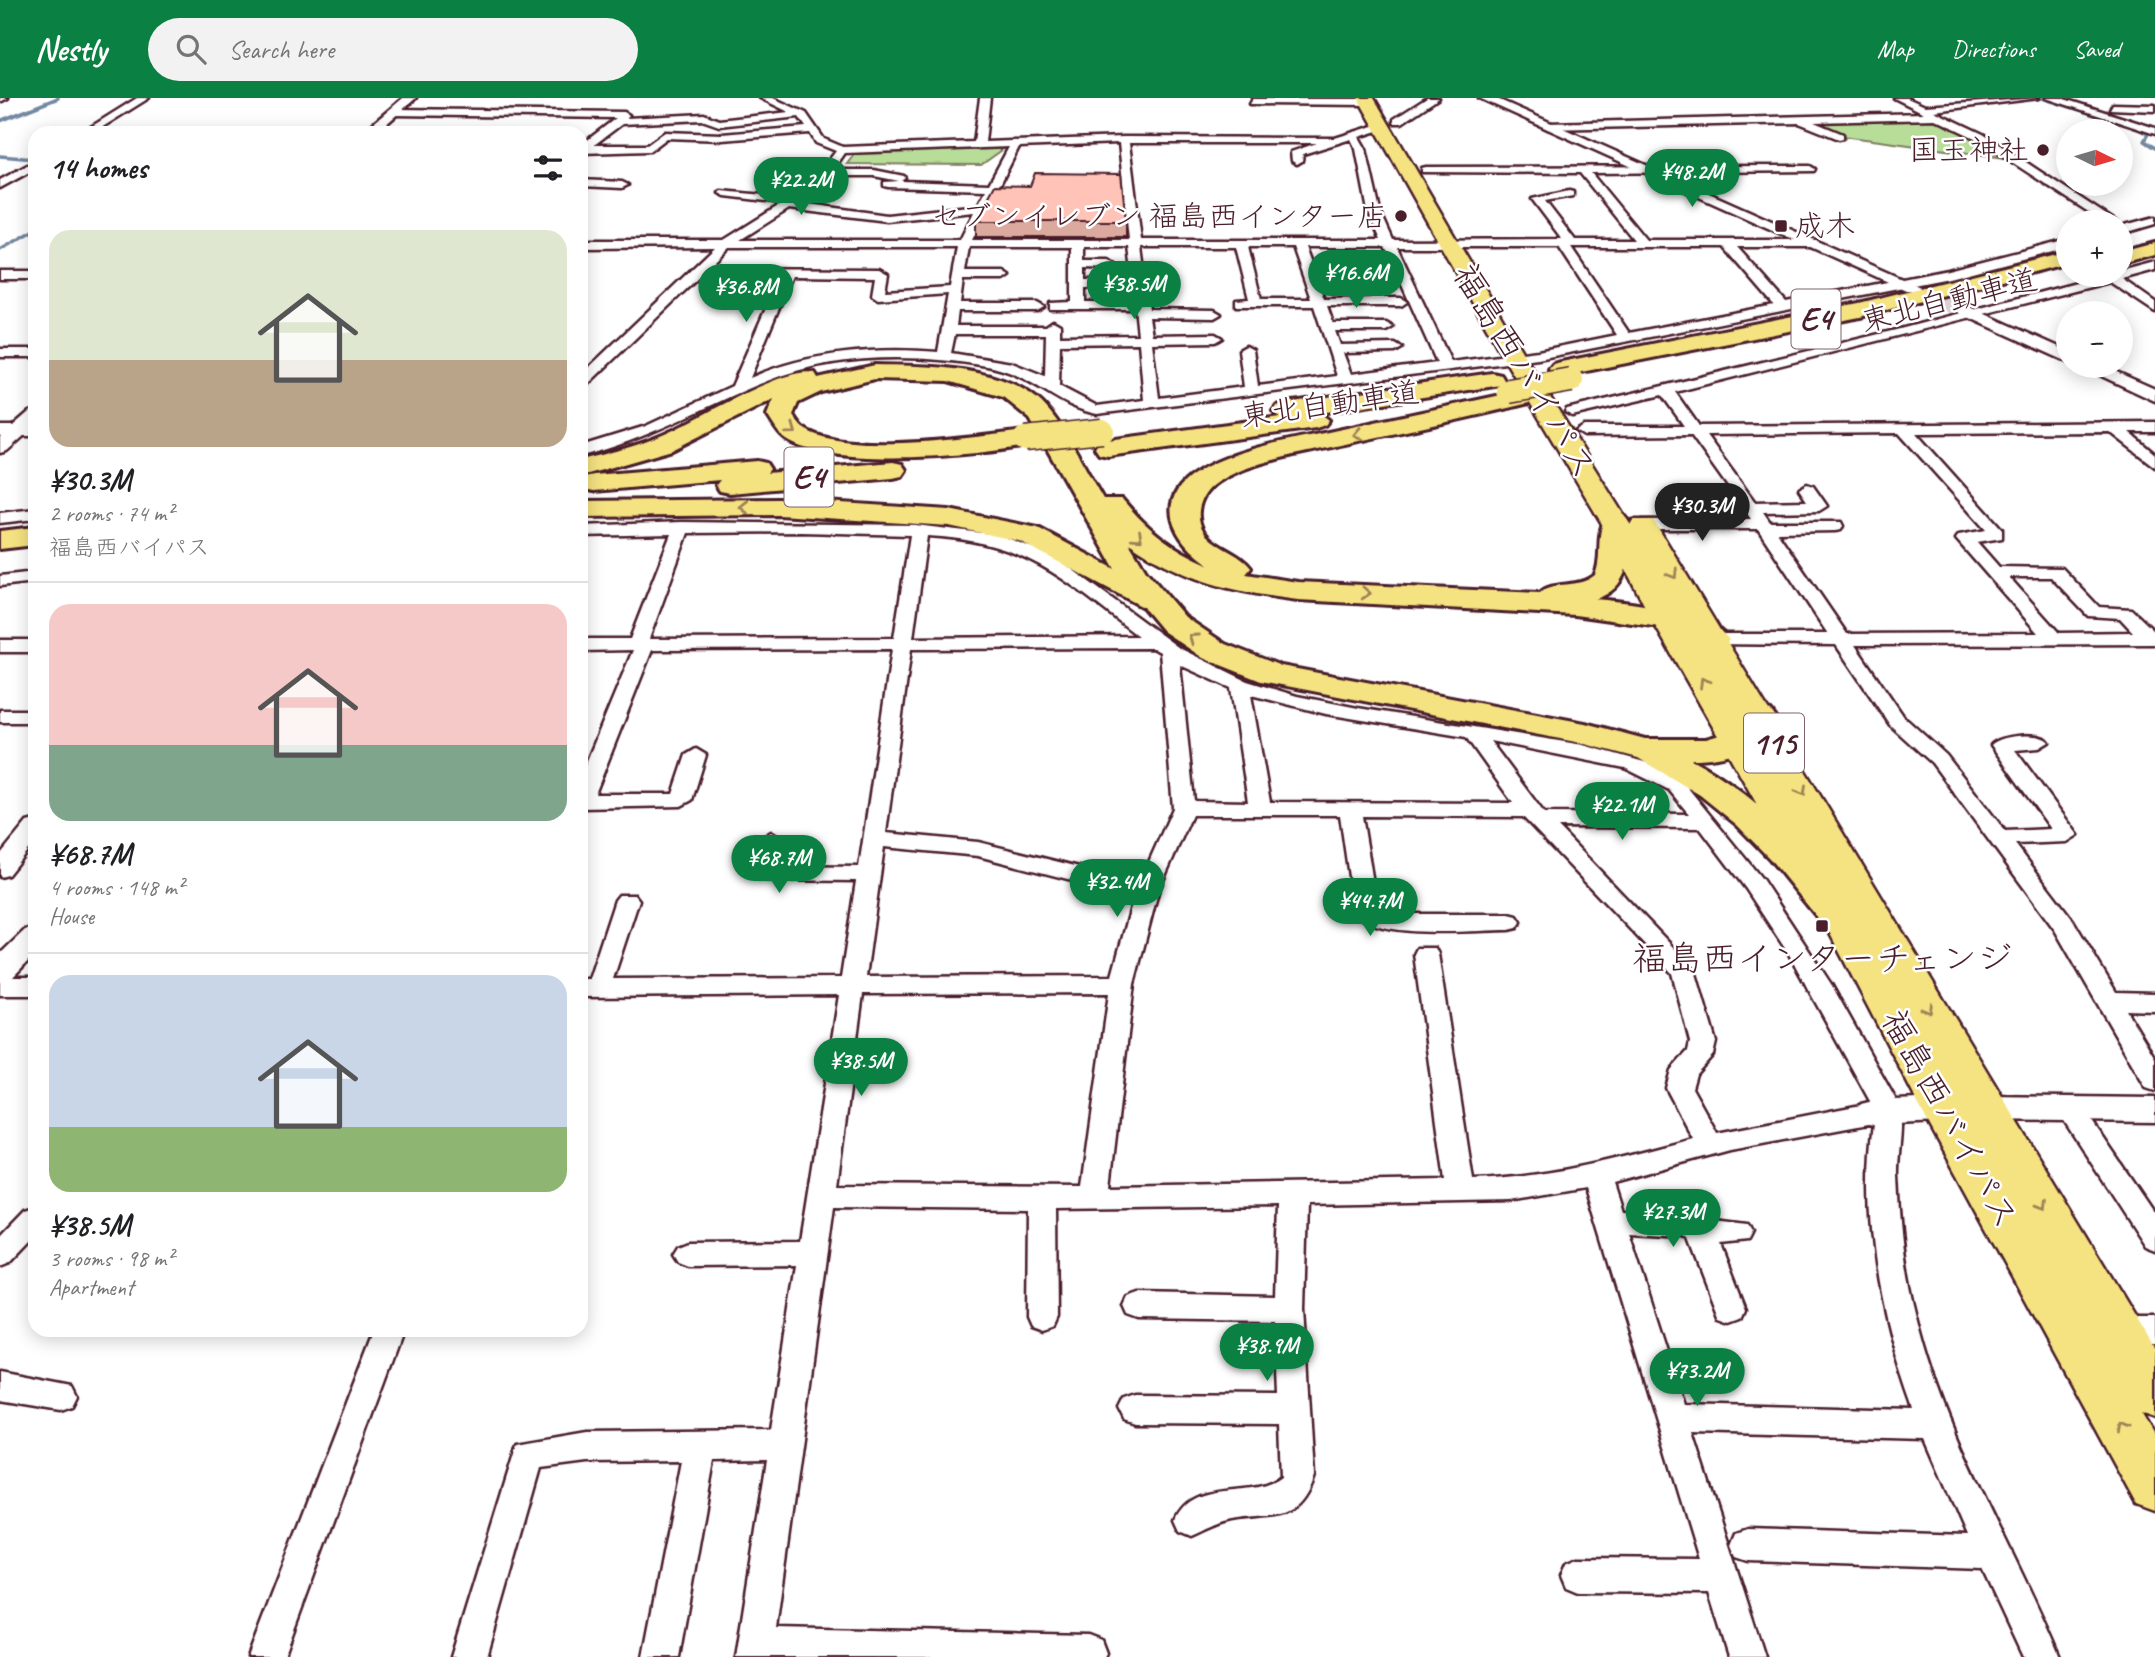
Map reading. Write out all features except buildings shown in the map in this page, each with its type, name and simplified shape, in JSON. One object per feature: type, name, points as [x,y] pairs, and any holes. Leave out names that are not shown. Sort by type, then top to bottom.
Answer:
[{"type":"highway","name":"福島西バイパス","points":[[1380,109],[1426,170],[1460,243]]},
{"type":"highway","name":"福島西バイパス","points":[[1380,109],[1460,243],[1559,384],[1629,524],[1667,620],[1749,729],[1986,1108],[2155,1395]]},
{"type":"highway","points":[[2133,242],[2155,237]]},
{"type":"highway","points":[[2133,255],[2155,249]]},
{"type":"highway","name":"東北自動車道","points":[[1559,384],[2056,260]]},
{"type":"highway","name":"東北自動車道","points":[[1559,384],[1795,337],[2056,274]]},
{"type":"highway","points":[[588,466],[656,447],[752,400],[820,374],[885,365],[964,369],[1011,382],[1047,402],[1066,426],[1122,520],[1150,547],[1183,564],[1221,577],[1265,587],[1488,600],[1667,620],[1713,640]]},
{"type":"highway","points":[[1031,446],[875,451],[845,448],[800,436],[784,426],[780,415],[787,399],[813,386],[875,372],[940,373],[981,381],[1012,392],[1040,415],[1133,575],[1174,624],[1213,652],[1273,674],[1586,733],[1644,749],[1712,786],[1735,804],[1779,845],[1844,924]]},
{"type":"highway","name":"福島西バイパス","points":[[1559,384],[1629,524],[1713,640],[1749,729],[1844,924],[1944,1111],[2155,1486]]},
{"type":"highway","points":[[1297,590],[1227,564],[1204,548],[1189,533],[1185,509],[1190,494],[1206,479],[1234,466],[1283,450],[1510,389],[1559,384]]},
{"type":"highway","name":"東北自動車道","points":[[1104,438],[1254,404],[1510,389]]},
{"type":"highway","name":"東北自動車道","points":[[588,497],[1510,389]]},
{"type":"highway","name":"東北自動車道","points":[[588,483],[1031,446]]},
{"type":"highway","points":[[588,509],[779,507],[949,518],[991,524],[1028,534],[1058,548],[1158,607]]},
{"type":"highway","points":[[1488,600],[1568,595],[1599,588],[1611,578],[1629,524]]},
{"type":"highway","points":[[0,540],[28,537]]},
{"type":"highway","points":[[0,553],[28,550]]},
{"type":"highway","points":[[1644,749],[1708,749],[1749,729]]},
{"type":"street","points":[[98,126],[144,98]]},
{"type":"street","points":[[377,126],[410,98]]},
{"type":"street","points":[[471,113],[487,98]]},
{"type":"street","points":[[765,98],[801,114],[823,144],[842,150],[1263,133]]},
{"type":"street","points":[[979,146],[985,98]]},
{"type":"street","points":[[1257,115],[1252,100],[1315,102],[1380,109],[1434,98]]},
{"type":"street","points":[[1485,98],[1907,285]]},
{"type":"street","points":[[1899,98],[1979,136],[2093,210]]},
{"type":"street","points":[[1922,110],[2034,98]]},
{"type":"street","points":[[2051,98],[2155,131]]},
{"type":"street","points":[[1315,102],[1321,115]]},
{"type":"street","points":[[603,114],[616,103]]},
{"type":"street","points":[[2082,107],[2155,108]]},
{"type":"street","points":[[1297,161],[1295,154],[1341,136],[1380,109]]},
{"type":"street","points":[[394,112],[624,115],[588,144]]},
{"type":"street","points":[[618,121],[704,117],[710,122],[719,122],[801,114]]},
{"type":"street","points":[[1548,126],[1936,116]]},
{"type":"street","points":[[644,130],[667,118]]},
{"type":"street","points":[[1801,119],[1819,130],[1839,136]]},
{"type":"street","points":[[1293,128],[1333,128],[1361,149],[1374,211],[1446,367]]},
{"type":"street","points":[[588,147],[650,148],[665,135],[722,137],[813,130]]},
{"type":"street","points":[[1212,130],[1341,136]]},
{"type":"street","points":[[599,136],[631,136]]},
{"type":"street","points":[[1124,140],[1152,403]]},
{"type":"street","points":[[944,356],[963,245],[1015,145]]},
{"type":"street","points":[[588,376],[726,244],[791,203],[808,196],[842,150]]},
{"type":"street","points":[[1,184],[28,168]]},
{"type":"street","points":[[1426,170],[1810,169]]},
{"type":"street","points":[[765,170],[821,177]]},
{"type":"street","points":[[1583,170],[1643,243]]},
{"type":"street","points":[[778,184],[874,173],[890,183],[993,187]]},
{"type":"street","points":[[588,183],[622,185]]},
{"type":"street","points":[[1,184],[24,184]]},
{"type":"street","points":[[725,193],[791,203],[849,223],[887,218],[942,216],[982,208]]},
{"type":"street","points":[[1569,194],[1538,199],[1626,338]]},
{"type":"street","points":[[2133,226],[2155,220]]},
{"type":"street","points":[[835,244],[849,223]]},
{"type":"street","points":[[1727,243],[1781,305]]},
{"type":"street","points":[[588,244],[1814,243]]},
{"type":"street","points":[[845,273],[867,244]]},
{"type":"street","points":[[1078,244],[1079,306]]},
{"type":"street","points":[[1241,244],[1256,303]]},
{"type":"street","points":[[1298,244],[1346,380]]},
{"type":"street","points":[[1559,384],[1626,338],[1781,305],[1907,285],[2056,246]]},
{"type":"street","points":[[1078,264],[1109,265]]},
{"type":"street","points":[[2133,273],[2155,266]]},
{"type":"street","points":[[1306,267],[1365,268],[1379,302]]},
{"type":"street","points":[[695,272],[882,274],[878,295],[956,290]]},
{"type":"street","points":[[738,390],[788,272]]},
{"type":"street","points":[[0,275],[28,275]]},
{"type":"street","points":[[958,276],[1004,276]]},
{"type":"street","points":[[1079,284],[1138,284]]},
{"type":"street","points":[[588,449],[668,425],[765,377],[828,361],[893,355],[944,356],[1019,369],[1067,395],[1076,405],[1087,408],[1152,403],[1254,404],[1346,380],[1446,367],[1559,384],[1666,390],[1969,312],[2078,287]]},
{"type":"street","points":[[2125,287],[2155,308]]},
{"type":"street","points":[[954,307],[1018,301],[1037,307]]},
{"type":"street","points":[[1241,303],[1401,302]]},
{"type":"street","points":[[1054,324],[1079,306],[1126,306]]},
{"type":"street","points":[[1969,312],[2056,352]]},
{"type":"street","points":[[1142,313],[1214,314]]},
{"type":"street","points":[[1052,387],[1054,324]]},
{"type":"street","points":[[950,330],[1054,324],[1144,338],[1214,338]]},
{"type":"street","points":[[1327,327],[1386,327]]},
{"type":"street","points":[[1335,349],[1395,348]]},
{"type":"street","points":[[1246,351],[1254,404]]},
{"type":"street","points":[[0,353],[28,353]]},
{"type":"street","points":[[2115,378],[2155,396]]},
{"type":"street","points":[[1559,384],[1693,429],[2155,427]]},
{"type":"street","points":[[1666,390],[1764,526],[1839,640],[1897,721],[1932,750],[2064,926],[2155,1081]]},
{"type":"street","points":[[1902,427],[1994,529],[1996,534],[1965,540],[2053,638]]},
{"type":"street","points":[[2115,428],[2155,461]]},
{"type":"street","points":[[0,447],[18,431]]},
{"type":"street","points":[[1750,507],[1819,506],[1807,489]]},
{"type":"street","points":[[0,518],[28,515]]},
{"type":"street","points":[[1629,524],[1835,527]]},
{"type":"street","points":[[588,531],[804,526],[971,535],[1031,552],[1068,572],[1163,646],[1209,673],[1240,685],[1297,702],[1590,753],[1664,777],[1676,786],[1770,906],[1831,1002],[1880,1114],[1884,1148],[1886,1223],[1896,1295],[1922,1387],[2042,1657]]},
{"type":"street","points":[[589,762],[641,645],[682,527]]},
{"type":"street","points":[[919,531],[755,1651],[1088,1653]]},
{"type":"street","points":[[1994,572],[2056,572],[2094,612],[2125,613],[2151,638]]},
{"type":"street","points":[[0,581],[28,578]]},
{"type":"street","points":[[1713,640],[2151,638]]},
{"type":"street","points":[[588,645],[1163,646]]},
{"type":"street","points":[[0,646],[28,646]]},
{"type":"street","points":[[1095,1198],[1122,984],[1147,892],[1184,807],[1163,646]]},
{"type":"street","points":[[1240,685],[1260,807]]},
{"type":"street","points":[[0,716],[28,716]]},
{"type":"street","points":[[1472,731],[1534,815],[1683,970],[1703,1042],[1700,1055],[1684,1070],[1679,1088],[1710,1145]]},
{"type":"street","points":[[1998,838],[2067,835],[2001,745],[2039,742]]},
{"type":"street","points":[[588,800],[681,800],[696,755]]},
{"type":"street","points":[[1184,807],[1350,807],[1706,821]]},
{"type":"street","points":[[1350,807],[1366,911],[1387,922],[1509,922]]},
{"type":"street","points":[[0,870],[28,836]]},
{"type":"street","points":[[771,839],[764,873],[870,874]]},
{"type":"street","points":[[875,840],[921,839],[1013,857],[1147,892]]},
{"type":"street","points":[[627,900],[590,988],[1122,984]]},
{"type":"street","points":[[0,972],[28,944]]},
{"type":"street","points":[[1426,954],[1461,1193]]},
{"type":"street","points":[[0,986],[28,986]]},
{"type":"street","points":[[2110,1001],[2155,1002]]},
{"type":"street","points":[[823,1196],[1095,1198],[1511,1190],[1596,1175],[1710,1145],[1880,1114],[1986,1108],[2155,1110]]},
{"type":"street","points":[[2070,1109],[2155,1238]]},
{"type":"street","points":[[1596,1175],[1747,1657]]},
{"type":"street","points":[[1192,1520],[1206,1510],[1235,1504],[1277,1501],[1294,1487],[1298,1476],[1289,1310],[1293,1195]]},
{"type":"street","points":[[1042,1198],[1042,1317]]},
{"type":"street","points":[[1611,1221],[1691,1225],[1702,1232],[1737,1233]]},
{"type":"street","points":[[0,1255],[28,1225]]},
{"type":"street","points":[[1702,1232],[1731,1308]]},
{"type":"street","points":[[688,1255],[814,1254]]},
{"type":"street","points":[[1139,1307],[1289,1310]]},
{"type":"street","points":[[2118,1331],[2155,1331]]},
{"type":"street","points":[[266,1657],[386,1337]]},
{"type":"street","points":[[0,1386],[61,1396]]},
{"type":"street","points":[[1135,1409],[1294,1410]]},
{"type":"street","points":[[1672,1418],[1938,1425]]},
{"type":"street","points":[[469,1657],[529,1455],[587,1447],[786,1445]]},
{"type":"street","points":[[661,1657],[700,1446]]},
{"type":"street","points":[[1748,1545],[1994,1553]]},
{"type":"street","points":[[1578,1575],[1722,1576]]},
{"type":"green space","points":[[1934,116],[1954,124],[2012,159],[1843,136],[1825,131],[1806,120]]},
{"type":"green space","points":[[993,147],[1002,150],[981,165],[847,164],[856,152]]},
{"type":"waterway","points":[[0,121],[58,98]]},
{"type":"waterway","points":[[2042,98],[2136,128],[2148,134],[2144,141],[2155,148]]},
{"type":"waterway","points":[[0,156],[28,158]]},
{"type":"waterway","points":[[0,250],[28,234]]},
{"type":"tunnel","points":[[1912,287],[1965,310]]},
{"type":"place","name":"国玉神社","points":[[2043,150]]},
{"type":"place","name":"セブンイレブン 福島西インター店","points":[[1401,216]]},
{"type":"place","name":"成木","points":[[1781,226]]},
{"type":"place","name":"福島西インターチェンジ","points":[[1822,926]]}]
